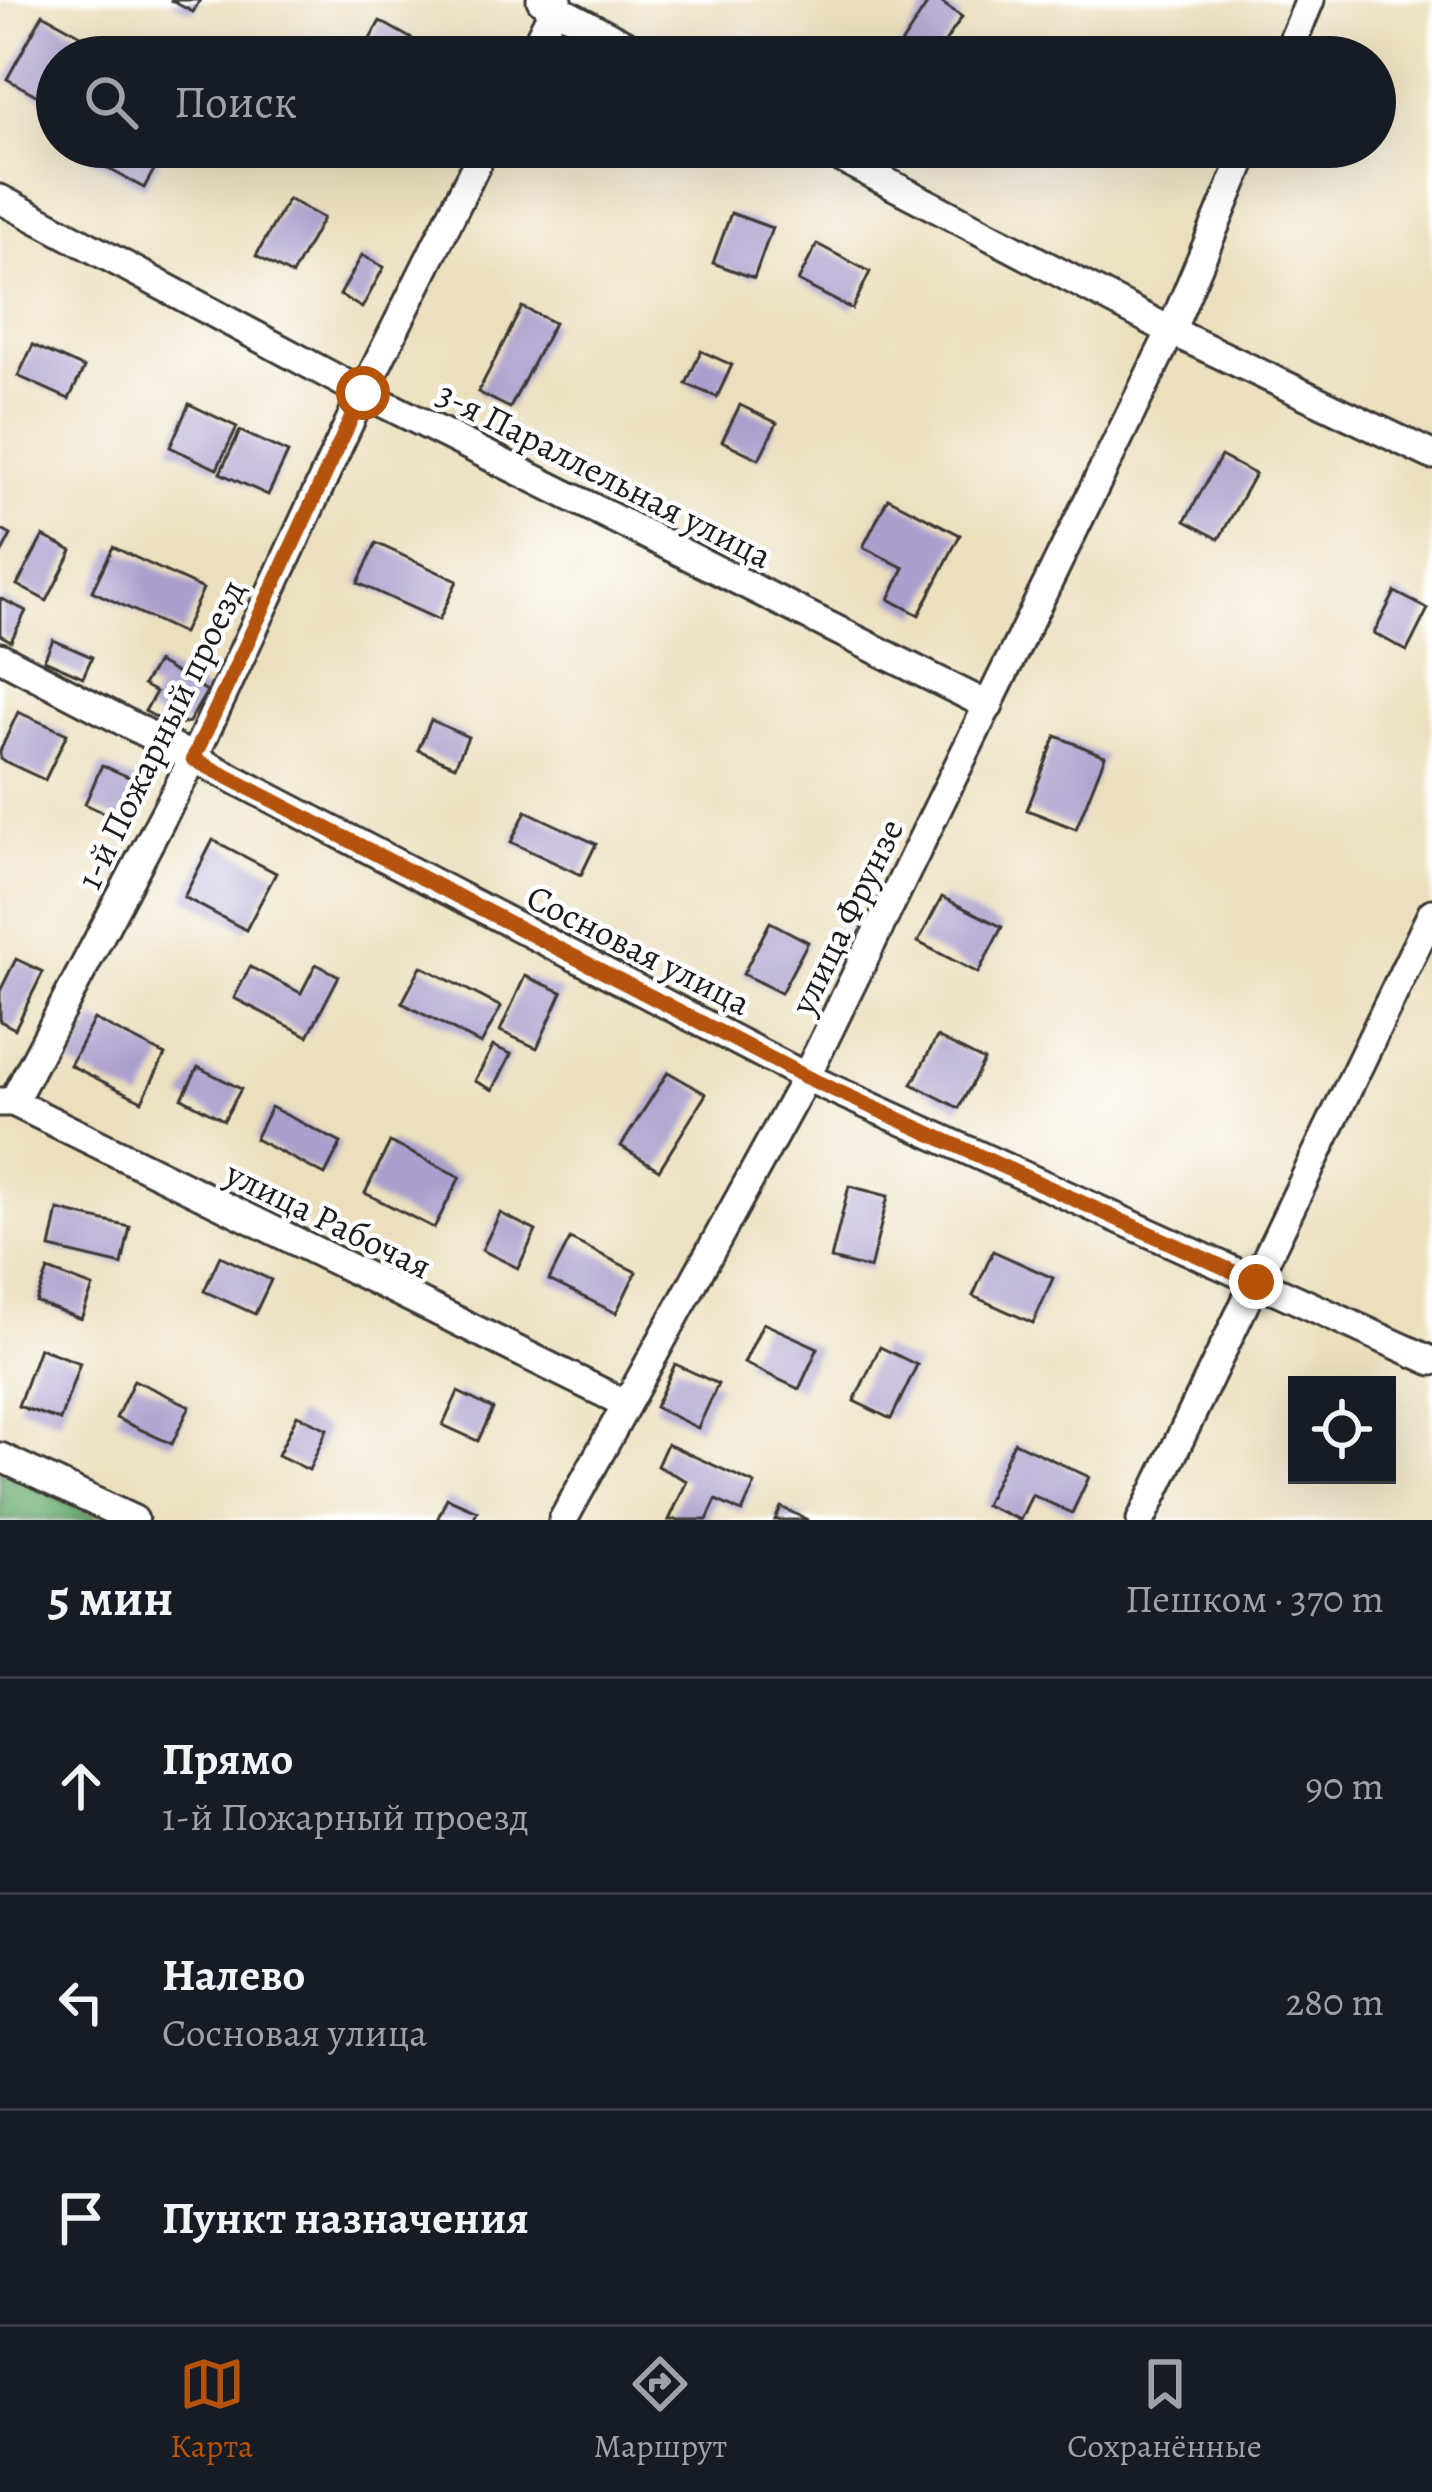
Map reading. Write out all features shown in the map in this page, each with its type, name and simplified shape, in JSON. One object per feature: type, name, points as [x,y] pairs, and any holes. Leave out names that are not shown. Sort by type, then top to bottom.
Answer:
[{"type":"street","points":[[1295,36],[1310,0]]},
{"type":"street","points":[[538,36],[551,2],[612,36]]},
{"type":"street","name":"1-й Пожарный проезд","points":[[6,1102],[193,759],[363,393],[475,168]]},
{"type":"street","points":[[860,168],[1171,332],[1432,455]]},
{"type":"street","name":"улица Фрунзе","points":[[562,1520],[806,1077],[1171,332],[1239,168]]},
{"type":"street","name":"3-я Параллельная улица","points":[[0,199],[363,393],[989,706]]},
{"type":"street","name":"Сосновая улица","points":[[0,658],[806,1077],[1432,1361]]},
{"type":"street","points":[[1141,1520],[1432,913]]},
{"type":"street","name":"улица Рабочая","points":[[6,1102],[626,1404]]},
{"type":"street","points":[[0,1457],[134,1520]]},
{"type":"green space","points":[[0,1468],[105,1520],[0,1520]]},
{"type":"building","points":[[170,0],[200,0],[193,12]]},
{"type":"building","points":[[930,0],[938,0],[962,17],[949,36],[906,36]]},
{"type":"building","points":[[43,14],[81,35],[36,36],[36,95],[7,79]]},
{"type":"building","points":[[380,21],[407,36],[372,36]]},
{"type":"building","points":[[107,168],[155,168],[144,188]]},
{"type":"building","points":[[288,199],[323,218],[292,275],[256,256]]},
{"type":"building","points":[[731,213],[772,228],[754,278],[713,263]]},
{"type":"building","points":[[817,244],[870,272],[852,309],[798,281]]},
{"type":"building","points":[[362,255],[384,267],[362,308],[340,295]]},
{"type":"building","points":[[522,307],[554,323],[510,408],[478,392]]},
{"type":"building","points":[[33,345],[84,368],[69,399],[18,376]]},
{"type":"building","points":[[701,351],[732,365],[717,397],[686,384]]},
{"type":"building","points":[[189,404],[237,427],[217,469],[170,447]]},
{"type":"building","points":[[740,405],[777,423],[759,459],[722,441]]},
{"type":"building","points":[[240,431],[288,453],[268,495],[220,473]]},
{"type":"building","points":[[1221,456],[1255,474],[1219,539],[1185,521]]},
{"type":"building","points":[[888,498],[960,535],[919,615],[889,599],[904,568],[863,547]]},
{"type":"building","points":[[0,529],[11,535],[0,556]]},
{"type":"building","points":[[43,536],[72,551],[47,601],[17,585]]},
{"type":"building","points":[[376,543],[457,581],[439,620],[358,583]]},
{"type":"building","points":[[113,547],[203,589],[183,633],[92,591]]},
{"type":"building","points":[[1395,592],[1428,609],[1407,651],[1374,633]]},
{"type":"building","points":[[0,598],[26,611],[11,641],[0,635]]},
{"type":"building","points":[[53,640],[92,657],[83,677],[44,660]]},
{"type":"building","points":[[157,662],[207,691],[189,722],[173,727],[145,711],[156,692],[143,685]]},
{"type":"building","points":[[18,712],[67,734],[45,780],[0,759]]},
{"type":"building","points":[[431,720],[468,737],[455,766],[418,750]]},
{"type":"building","points":[[1056,736],[1105,756],[1076,829],[1027,810]]},
{"type":"building","points":[[102,765],[144,784],[126,823],[85,804]]},
{"type":"building","points":[[526,811],[596,844],[581,875],[511,842]]},
{"type":"building","points":[[213,840],[276,873],[246,930],[184,897]]},
{"type":"building","points":[[942,897],[1002,927],[978,973],[918,942]]},
{"type":"building","points":[[770,922],[808,942],[781,993],[743,974]]},
{"type":"building","points":[[16,959],[43,972],[15,1029],[0,1021],[0,991]]},
{"type":"building","points":[[316,964],[339,976],[308,1036],[234,998],[250,967],[301,993]]},
{"type":"building","points":[[421,966],[501,1007],[481,1044],[402,1003]]},
{"type":"building","points":[[525,976],[562,992],[537,1048],[500,1031]]},
{"type":"building","points":[[94,1019],[165,1055],[142,1101],[70,1065]]},
{"type":"building","points":[[937,1037],[984,1061],[959,1108],[912,1084]]},
{"type":"building","points":[[493,1046],[511,1054],[493,1090],[475,1081]]},
{"type":"building","points":[[198,1067],[241,1089],[224,1120],[182,1098]]},
{"type":"building","points":[[668,1072],[706,1094],[659,1170],[621,1146]]},
{"type":"building","points":[[271,1107],[341,1143],[325,1175],[255,1139]]},
{"type":"building","points":[[390,1142],[460,1177],[434,1228],[365,1193]]},
{"type":"building","points":[[849,1186],[888,1196],[870,1269],[831,1259]]},
{"type":"building","points":[[58,1210],[130,1227],[122,1265],[50,1248]]},
{"type":"building","points":[[500,1213],[536,1231],[518,1268],[482,1250]]},
{"type":"building","points":[[570,1239],[636,1272],[616,1313],[549,1280]]},
{"type":"building","points":[[993,1251],[1053,1278],[1033,1323],[973,1296]]},
{"type":"building","points":[[220,1256],[271,1280],[255,1314],[204,1291]]},
{"type":"building","points":[[48,1270],[93,1287],[81,1319],[36,1302]]},
{"type":"building","points":[[763,1323],[818,1348],[799,1389],[744,1363]]},
{"type":"building","points":[[880,1347],[917,1365],[891,1419],[854,1401]]},
{"type":"building","points":[[39,1348],[80,1363],[60,1420],[18,1406]]},
{"type":"building","points":[[675,1364],[718,1384],[698,1428],[655,1407]]},
{"type":"building","points":[[134,1380],[190,1406],[172,1444],[116,1418]]},
{"type":"building","points":[[458,1392],[493,1409],[478,1441],[443,1425]]},
{"type":"building","points":[[297,1415],[327,1429],[309,1470],[278,1455]]},
{"type":"building","points":[[1014,1442],[1089,1477],[1072,1513],[1032,1495],[1020,1520],[985,1505]]},
{"type":"building","points":[[667,1444],[755,1484],[742,1512],[716,1500],[707,1520],[669,1520],[687,1481],[657,1466]]},
{"type":"building","points":[[447,1498],[477,1511],[473,1520],[437,1520]]},
{"type":"building","points":[[781,1507],[808,1520],[775,1520]]},
{"type":"route","points":[[363,393],[193,759],[806,1077],[1256,1282]]}]
